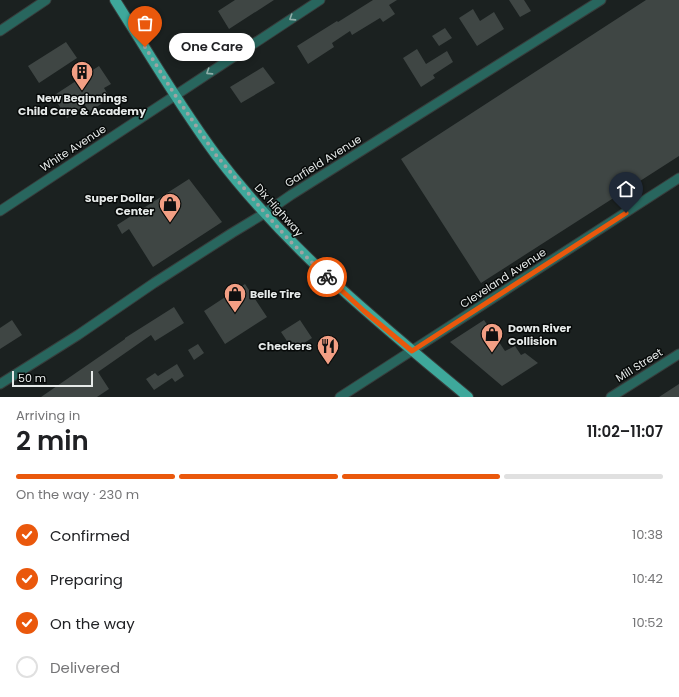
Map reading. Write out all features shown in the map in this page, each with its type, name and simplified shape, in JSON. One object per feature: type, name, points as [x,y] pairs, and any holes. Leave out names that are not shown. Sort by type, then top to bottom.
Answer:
[{"type":"main road","name":"Dix Highway","points":[[115,0],[175,95],[216,155],[265,213],[290,241],[331,281],[468,397]]},
{"type":"street","points":[[0,31],[46,0]]},
{"type":"street","name":"White Avenue","points":[[0,211],[320,0]]},
{"type":"street","name":"Garfield Avenue","points":[[0,384],[78,335],[148,286],[601,0]]},
{"type":"street","name":"Cleveland Avenue","points":[[340,397],[679,178]]},
{"type":"street","name":"Mill Street","points":[[611,397],[679,354]]},
{"type":"building","points":[[235,0],[274,0],[229,29],[218,11]]},
{"type":"building","points":[[373,0],[397,0],[389,5],[395,14],[383,22],[380,18],[352,35],[350,31],[332,43],[334,47],[308,64],[297,46]]},
{"type":"building","points":[[509,0],[524,0],[531,11],[520,17]]},
{"type":"building","points":[[646,0],[679,0],[679,156],[481,283],[401,159]]},
{"type":"building","points":[[473,9],[480,21],[494,12],[504,29],[477,46],[459,18]]},
{"type":"building","points":[[445,28],[452,38],[439,46],[432,36]]},
{"type":"building","points":[[66,42],[77,58],[39,83],[28,66]]},
{"type":"building","points":[[417,49],[426,64],[447,51],[453,62],[433,75],[435,78],[421,87],[403,58]]},
{"type":"building","name":"New Beginnings Child Care & Academy","points":[[99,66],[111,84],[104,88],[110,98],[89,112],[85,105],[67,118],[53,96]]},
{"type":"building","points":[[263,67],[275,83],[241,103],[230,87]]},
{"type":"building","name":"Super Dollar Center","points":[[189,179],[222,222],[153,267],[129,229],[122,234],[117,225]]},
{"type":"building","name":"Belle Tire","points":[[245,284],[267,317],[225,344],[204,311]]},
{"type":"building","points":[[174,307],[184,323],[155,341],[151,335],[98,372],[109,389],[97,397],[41,397],[125,338]]},
{"type":"building","points":[[12,320],[22,335],[0,349],[0,328]]},
{"type":"building","points":[[300,320],[312,338],[293,350],[281,332]]},
{"type":"building","name":"Down River Collision","points":[[484,320],[505,351],[515,346],[521,355],[525,353],[538,363],[502,386],[450,342]]},
{"type":"building","points":[[198,344],[204,353],[194,360],[188,350]]},
{"type":"building","points":[[177,364],[184,376],[175,382],[172,378],[154,390],[146,379],[155,373],[158,376]]},
{"type":"building","points":[[679,384],[679,397],[659,397]]},
{"type":"way so far","points":[[145,47],[175,95],[216,155],[290,241],[327,277]]},
{"type":"place","name":"One Care","points":[[145,47]]},
{"type":"place","name":"New Beginnings Child Care & Academy","points":[[82,92]]},
{"type":"place","name":"Super Dollar Center","points":[[170,224]]},
{"type":"place","name":"Belle Tire","points":[[235,314]]},
{"type":"place","name":"Down River Collision","points":[[492,354]]},
{"type":"place","name":"Checkers","points":[[328,366]]},
{"type":"route","points":[[327,277],[364,311],[412,351],[626,213]]}]
